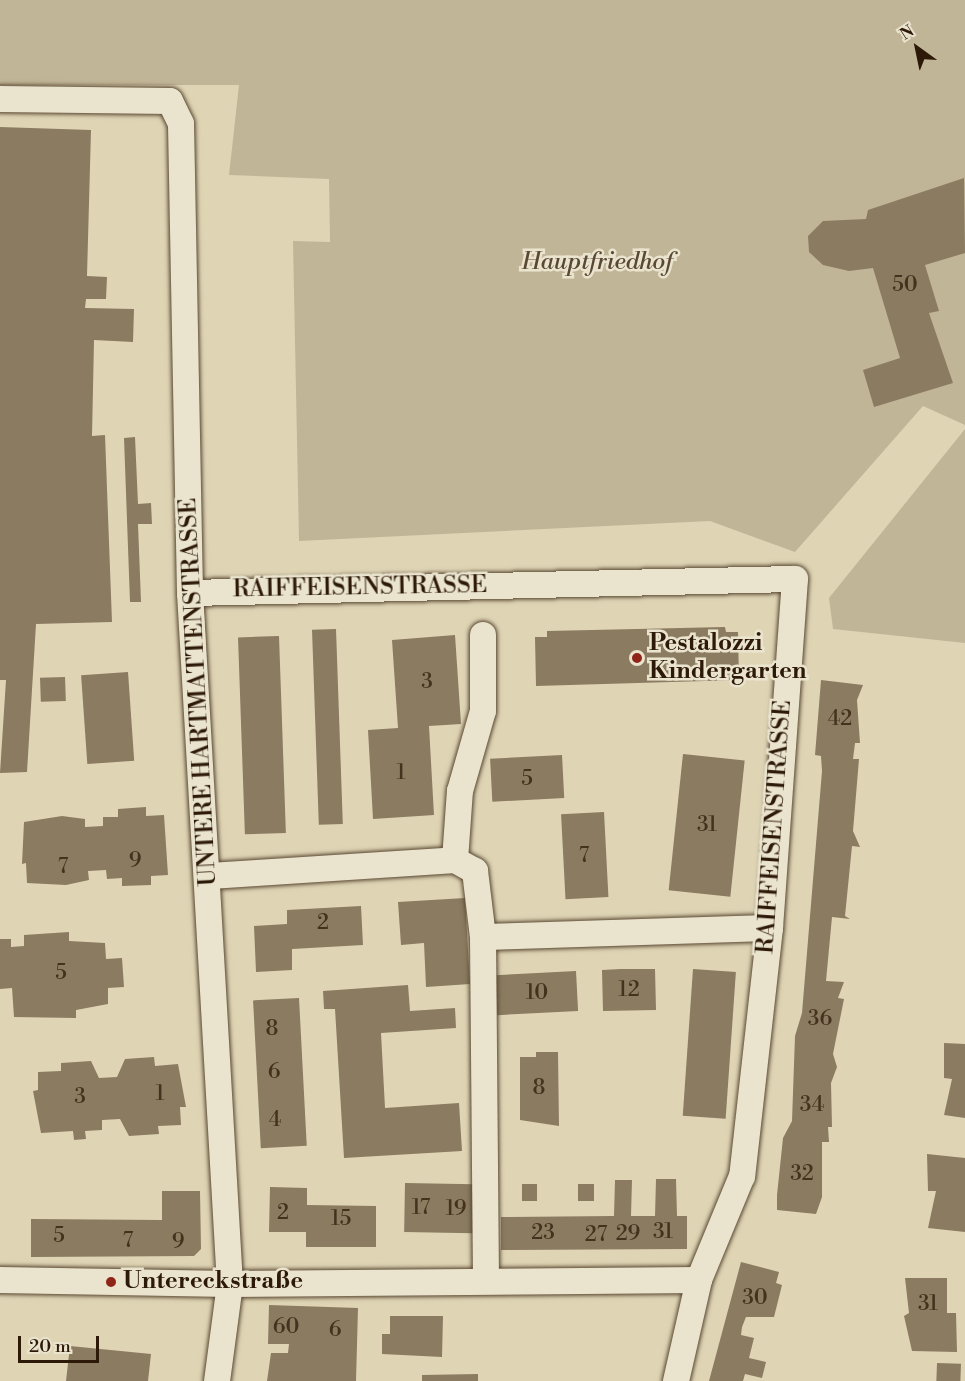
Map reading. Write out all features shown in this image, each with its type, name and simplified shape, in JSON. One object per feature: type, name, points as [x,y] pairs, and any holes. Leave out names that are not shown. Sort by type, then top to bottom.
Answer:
[{"type":"street","name":"UNTERE HARTMATTENSTRASSE","points":[[0,99],[170,101],[181,124],[190,592],[210,876],[230,1284],[217,1381]]},
{"type":"street","name":"RAIFFEISENSTRASSE","points":[[190,592],[795,579],[770,928],[742,1176],[699,1280],[676,1381]]},
{"type":"street","points":[[455,860],[460,790],[483,711],[483,635]]},
{"type":"street","points":[[210,876],[455,860],[475,871],[483,938],[486,1279]]},
{"type":"street","points":[[483,938],[770,928]]},
{"type":"street","points":[[0,1280],[230,1284],[486,1279],[699,1280]]},
{"type":"green space","name":"Hauptfriedhof","points":[[0,0],[965,0],[965,425],[923,406],[795,552],[710,521],[299,541],[293,241],[330,242],[329,179],[229,175],[239,85],[0,85]]},
{"type":"green space","points":[[965,429],[965,643],[833,629],[829,598]]},
{"type":"building","points":[[0,127],[91,130],[87,276],[107,277],[106,299],[86,299],[85,308],[134,309],[133,342],[94,340],[92,436],[105,435],[112,622],[36,624],[27,772],[0,773],[6,680],[0,680]]},
{"type":"building","points":[[964,178],[965,253],[925,265],[939,311],[929,313],[953,383],[874,407],[863,370],[900,358],[873,268],[849,271],[823,265],[809,252],[808,236],[823,221],[866,219],[868,210]]},
{"type":"building","points":[[135,437],[138,504],[151,503],[152,524],[138,524],[141,602],[130,602],[124,438]]},
{"type":"building","name":"Pestalozzi Kindergarten","points":[[725,627],[726,632],[738,632],[739,680],[536,686],[535,637],[547,637],[547,631]]},
{"type":"building","points":[[336,629],[343,824],[319,825],[312,630]]},
{"type":"building","points":[[455,635],[461,724],[429,726],[434,815],[373,819],[368,730],[398,728],[392,640]]},
{"type":"building","points":[[279,636],[286,833],[245,834],[238,637]]},
{"type":"building","points":[[128,672],[134,761],[87,764],[81,675]]},
{"type":"building","points":[[65,677],[66,701],[41,702],[40,678]]},
{"type":"building","points":[[821,680],[863,685],[857,700],[860,743],[855,743],[853,759],[859,759],[853,831],[860,847],[852,846],[845,916],[850,919],[832,917],[826,981],[844,982],[838,998],[844,999],[833,1054],[837,1067],[831,1083],[832,1127],[828,1127],[829,1142],[822,1142],[822,1197],[816,1214],[777,1210],[777,1195],[783,1138],[792,1121],[795,1036],[802,1013],[822,771],[821,756],[815,755]]},
{"type":"building","points":[[683,754],[745,760],[730,897],[669,890]]},
{"type":"building","points":[[562,755],[564,798],[492,802],[490,759]]},
{"type":"building","points":[[146,807],[146,816],[164,815],[168,875],[151,876],[151,885],[122,886],[122,878],[107,879],[106,870],[88,871],[89,880],[66,885],[27,883],[26,863],[22,864],[24,822],[62,816],[85,819],[85,827],[103,826],[103,817],[118,817],[118,809]]},
{"type":"building","points":[[604,812],[608,897],[566,899],[561,814]]},
{"type":"building","points":[[465,898],[470,984],[426,987],[424,943],[401,945],[398,902]]},
{"type":"building","points":[[361,906],[363,945],[292,949],[292,970],[256,972],[254,926],[287,924],[287,910]]},
{"type":"building","points":[[69,932],[69,941],[105,943],[106,959],[122,958],[124,987],[108,988],[108,1004],[76,1010],[76,1018],[14,1017],[12,988],[0,989],[0,939],[11,939],[11,947],[24,946],[24,935]]},
{"type":"building","points":[[655,969],[656,1010],[603,1011],[602,970]]},
{"type":"building","points":[[693,969],[736,972],[726,1119],[683,1116]]},
{"type":"building","points":[[576,971],[578,1011],[497,1015],[495,975]]},
{"type":"building","points":[[408,985],[410,1011],[455,1008],[456,1028],[381,1033],[385,1108],[459,1103],[462,1151],[344,1158],[335,1009],[324,1009],[323,991]]},
{"type":"building","points":[[299,998],[307,1146],[261,1148],[253,1000]]},
{"type":"building","points":[[944,1043],[965,1044],[965,1118],[944,1115],[952,1079],[944,1078]]},
{"type":"building","points":[[536,1052],[558,1052],[559,1126],[520,1120],[520,1057],[536,1057]]},
{"type":"building","points":[[154,1057],[155,1066],[178,1064],[186,1107],[180,1107],[181,1125],[158,1126],[159,1134],[129,1136],[120,1119],[102,1120],[102,1130],[85,1131],[86,1139],[74,1140],[73,1131],[41,1133],[33,1091],[38,1090],[38,1072],[61,1071],[61,1063],[91,1061],[99,1078],[117,1077],[125,1059]]},
{"type":"building","points":[[927,1154],[965,1158],[965,1232],[928,1228],[936,1191],[928,1191]]},
{"type":"building","points":[[656,1179],[676,1179],[677,1216],[687,1216],[687,1249],[501,1250],[501,1217],[614,1216],[615,1180],[632,1180],[631,1216],[655,1216]]},
{"type":"building","points":[[405,1183],[474,1184],[473,1233],[404,1232]]},
{"type":"building","points":[[522,1184],[537,1184],[537,1201],[522,1201]]},
{"type":"building","points":[[578,1184],[594,1184],[594,1201],[578,1201]]},
{"type":"building","points":[[270,1187],[307,1188],[307,1205],[376,1206],[376,1247],[306,1247],[306,1232],[269,1232]]},
{"type":"building","points":[[162,1191],[200,1191],[201,1249],[194,1256],[31,1257],[31,1219],[162,1220]]},
{"type":"building","points":[[741,1262],[779,1272],[776,1283],[782,1285],[774,1317],[746,1317],[742,1327],[741,1335],[754,1338],[749,1358],[766,1362],[762,1378],[745,1374],[743,1381],[709,1381]]},
{"type":"building","points":[[905,1278],[947,1278],[947,1313],[956,1313],[957,1352],[912,1351],[904,1316],[909,1313]]},
{"type":"building","points":[[269,1305],[358,1308],[356,1381],[267,1381],[271,1353],[288,1353],[289,1344],[268,1344]]},
{"type":"building","points":[[390,1316],[443,1316],[442,1357],[382,1354],[382,1334],[390,1334]]},
{"type":"building","points":[[70,1346],[151,1354],[148,1381],[66,1381]]},
{"type":"building","points":[[937,1363],[961,1364],[960,1381],[936,1381]]},
{"type":"building","points":[[478,1374],[478,1381],[422,1381],[422,1375]]},
{"type":"place","name":"Pestalozzi Kindergarten","points":[[637,658]]},
{"type":"place","name":"Untereckstraße","points":[[111,1282]]}]
